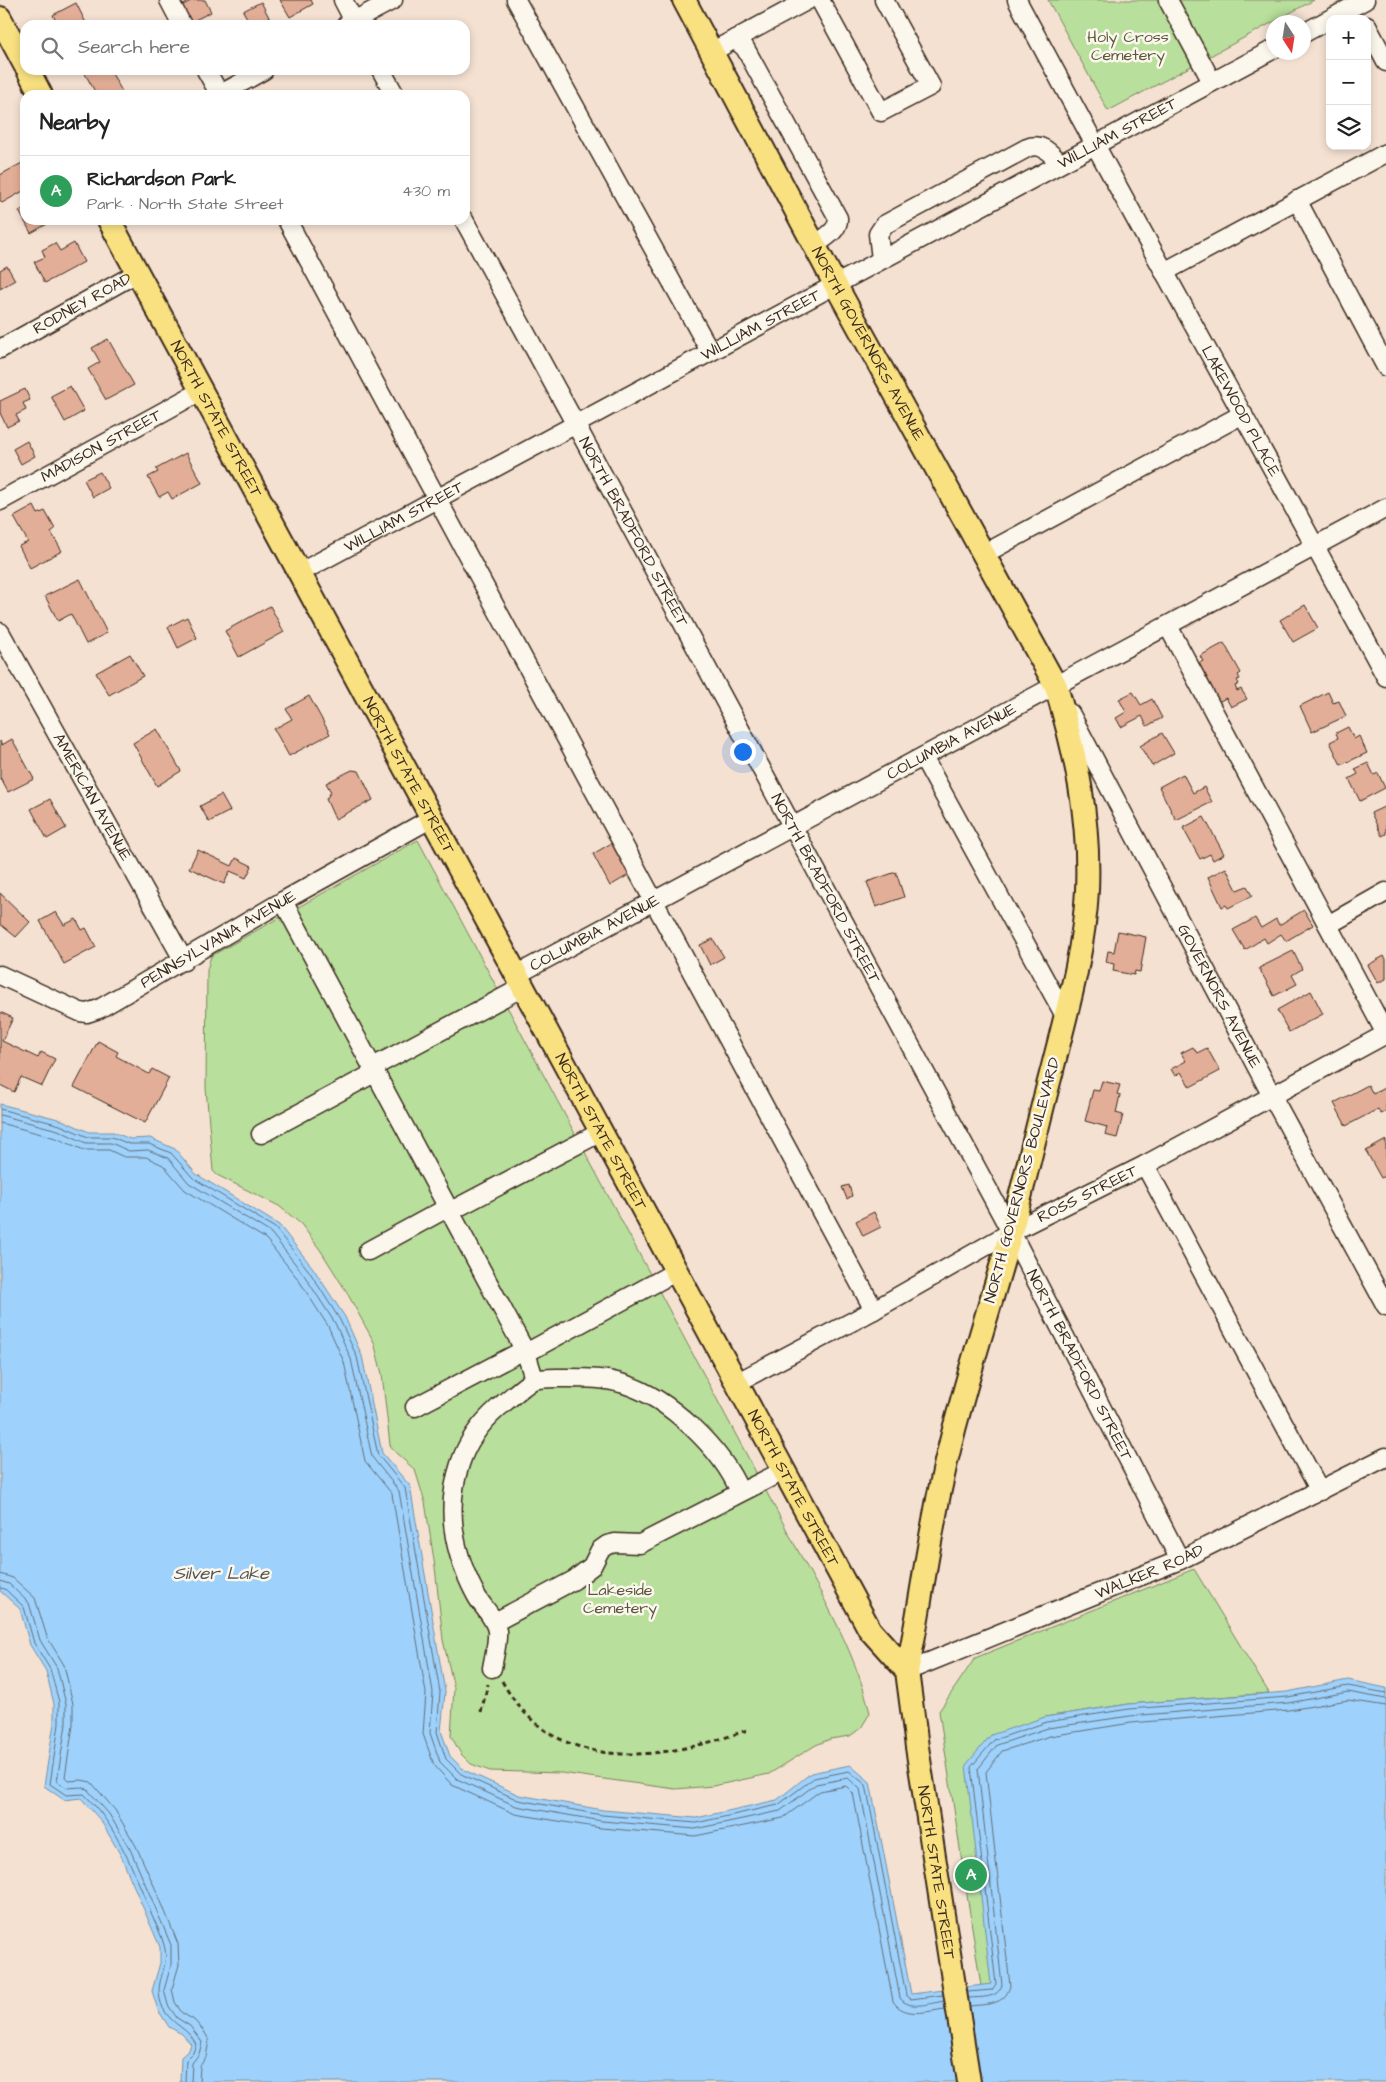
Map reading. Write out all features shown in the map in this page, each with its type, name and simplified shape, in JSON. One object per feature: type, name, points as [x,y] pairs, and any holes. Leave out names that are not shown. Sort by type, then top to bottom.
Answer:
[{"type":"main road","name":"NORTH GOVERNORS AVENUE","points":[[684,0],[713,51],[835,284],[1056,686]]},
{"type":"main road","points":[[3,32],[20,58]]},
{"type":"main road","points":[[31,75],[39,90]]},
{"type":"main road","name":"NORTH STATE STREET","points":[[112,225],[870,1630],[907,1671],[969,2082]]},
{"type":"main road","name":"NORTH GOVERNORS BOULEVARD","points":[[907,1671],[946,1461],[966,1385],[1011,1232],[1065,1016],[1083,935],[1087,891],[1087,843],[1082,792],[1074,747],[1056,686]]},
{"type":"street","points":[[168,0],[179,20]]},
{"type":"street","points":[[343,0],[350,20]]},
{"type":"street","points":[[359,20],[393,0]]},
{"type":"street","points":[[516,0],[710,351]]},
{"type":"street","points":[[713,51],[808,0]]},
{"type":"street","points":[[820,0],[881,112],[931,86],[884,0]]},
{"type":"street","name":"LAKEWOOD PLACE","points":[[1017,0],[1094,145],[1316,546],[1386,677]]},
{"type":"street","points":[[1168,0],[1212,82]]},
{"type":"street","points":[[1311,30],[1360,6]]},
{"type":"street","points":[[1371,34],[1386,62]]},
{"type":"street","points":[[734,40],[745,48],[838,218],[836,229],[815,245]]},
{"type":"street","name":"WILLIAM STREET","points":[[299,573],[1266,53]]},
{"type":"street","points":[[209,75],[216,90]]},
{"type":"street","points":[[228,90],[255,75]]},
{"type":"street","points":[[384,75],[392,90]]},
{"type":"street","points":[[881,259],[878,234],[884,225],[1027,148],[1039,146],[1046,148],[1060,163]]},
{"type":"street","points":[[1164,272],[1386,153]]},
{"type":"street","points":[[1297,200],[1386,368]]},
{"type":"street","points":[[290,225],[874,1310]]},
{"type":"street","name":"NORTH BRADFORD STREET","points":[[467,225],[1011,1232],[1180,1560]]},
{"type":"street","name":"RODNEY ROAD","points":[[2,344],[138,273]]},
{"type":"street","name":"MADISON STREET","points":[[0,501],[201,391]]},
{"type":"street","points":[[984,554],[1242,414]]},
{"type":"street","name":"COLUMBIA AVENUE","points":[[261,1134],[374,1070],[654,901],[1386,508]]},
{"type":"street","points":[[1168,626],[1386,1034]]},
{"type":"street","name":"AMERICAN AVENUE","points":[[0,632],[184,961]]},
{"type":"street","name":"GOVERNORS AVENUE","points":[[1056,686],[1272,1096],[1386,1306]]},
{"type":"street","points":[[923,757],[1065,1016]]},
{"type":"street","name":"PENNSYLVANIA AVENUE","points":[[0,975],[72,1010],[87,1013],[99,1009],[184,961],[283,901],[432,818]]},
{"type":"street","points":[[1328,925],[1386,892]]},
{"type":"street","points":[[283,901],[525,1352],[533,1380]]},
{"type":"street","name":"ROSS STREET","points":[[736,1383],[874,1310],[1011,1232],[1145,1165],[1386,1034]]},
{"type":"street","points":[[368,1251],[601,1132]]},
{"type":"street","points":[[1145,1165],[1320,1491]]},
{"type":"street","points":[[415,1408],[677,1271]]},
{"type":"street","points":[[493,1665],[497,1631],[495,1622],[476,1596],[460,1558],[452,1524],[451,1506],[464,1451],[475,1434],[488,1417],[533,1380],[590,1378],[616,1382],[644,1392],[677,1415],[703,1440],[734,1478],[740,1492]]},
{"type":"street","name":"WALKER ROAD","points":[[907,1671],[1180,1560],[1386,1457]]},
{"type":"street","points":[[495,1622],[574,1580],[592,1566],[600,1550],[607,1545],[615,1543],[640,1544],[783,1471]]},
{"type":"path","points":[[481,1712],[493,1665]]},
{"type":"path","points":[[493,1665],[511,1697],[527,1714],[544,1729],[567,1742],[588,1750],[621,1754],[669,1752],[702,1746],[750,1729]]},
{"type":"green space","name":"Holy Cross Cemetery","points":[[1048,0],[1314,0],[1286,15],[1266,15],[1266,26],[1108,111]]},
{"type":"green space","name":"Lakeside Cemetery","points":[[418,840],[820,1591],[844,1638],[854,1663],[870,1713],[861,1728],[850,1736],[830,1739],[816,1745],[769,1774],[713,1786],[675,1789],[561,1773],[490,1771],[471,1764],[461,1754],[451,1736],[454,1688],[443,1640],[435,1567],[425,1502],[415,1470],[390,1445],[382,1374],[374,1342],[346,1291],[321,1251],[301,1224],[279,1206],[217,1175],[213,1171],[206,1088],[207,970],[211,956]]},
{"type":"green space","points":[[1194,1569],[1269,1693],[1129,1704],[1045,1717],[991,1985],[981,1986],[939,1711],[975,1658]]},
{"type":"water","name":"Silver Lake","points":[[0,1104],[62,1120],[89,1132],[113,1132],[130,1139],[150,1138],[175,1149],[196,1174],[279,1225],[313,1268],[345,1317],[362,1356],[382,1453],[410,1486],[445,1692],[441,1731],[450,1756],[464,1770],[519,1795],[603,1810],[696,1818],[777,1800],[811,1773],[850,1765],[870,1782],[911,1994],[991,1984],[966,1765],[991,1735],[1045,1717],[1129,1704],[1287,1692],[1348,1680],[1386,1688],[1386,2082],[180,2082],[181,2057],[189,2050],[191,2044],[182,2034],[169,2027],[158,2010],[152,1991],[160,1963],[160,1947],[120,1854],[101,1821],[81,1798],[64,1800],[44,1786],[54,1723],[54,1704],[46,1671],[30,1645],[20,1609],[0,1591]]},
{"type":"building","points":[[193,0],[205,0],[211,12],[195,20],[188,20],[181,6]]},
{"type":"building","points":[[280,0],[311,0],[313,4],[290,17]]},
{"type":"building","points":[[261,2],[270,20],[248,20],[243,11]]},
{"type":"building","points":[[76,3],[84,20],[56,20],[53,15]]},
{"type":"building","points":[[86,75],[113,75],[121,90],[94,90]]},
{"type":"building","points":[[20,164],[20,193],[2,203],[0,200],[0,175]]},
{"type":"building","points":[[27,225],[45,225],[31,233]]},
{"type":"building","points":[[55,243],[60,251],[74,243],[84,262],[45,283],[34,262],[45,257],[42,250]]},
{"type":"building","points":[[7,266],[15,280],[0,289],[0,270]]},
{"type":"building","points":[[108,339],[134,385],[106,400],[88,369],[100,362],[92,348]]},
{"type":"building","points":[[70,386],[84,411],[65,422],[51,396]]},
{"type":"building","points":[[25,389],[30,400],[23,403],[26,410],[16,415],[19,421],[7,427],[0,413],[0,401]]},
{"type":"building","points":[[27,441],[35,456],[21,464],[13,449]]},
{"type":"building","points":[[186,453],[202,483],[172,499],[168,492],[159,497],[148,477],[158,472],[156,469]]},
{"type":"building","points":[[100,472],[109,488],[93,497],[84,480]]},
{"type":"building","points":[[34,506],[38,514],[45,511],[55,529],[51,532],[62,551],[30,568],[19,546],[28,542],[14,517]]},
{"type":"building","points":[[80,579],[107,633],[86,644],[71,614],[58,621],[45,596]]},
{"type":"building","points":[[1305,605],[1318,628],[1293,642],[1280,620]]},
{"type":"building","points":[[270,606],[284,632],[239,657],[225,631]]},
{"type":"building","points":[[187,617],[197,638],[178,648],[168,627]]},
{"type":"building","points":[[1224,643],[1241,673],[1238,675],[1240,679],[1237,680],[1239,684],[1235,686],[1237,691],[1241,689],[1247,699],[1231,707],[1226,698],[1218,702],[1197,664],[1203,661],[1200,656]]},
{"type":"building","points":[[130,654],[143,676],[109,695],[96,673]]},
{"type":"building","points":[[1133,692],[1141,705],[1152,699],[1162,718],[1147,726],[1142,716],[1121,727],[1116,718],[1126,712],[1119,699]]},
{"type":"building","points":[[1328,692],[1333,703],[1339,701],[1346,716],[1312,732],[1300,706]]},
{"type":"building","points":[[309,696],[330,734],[289,756],[274,729],[292,719],[286,709]]},
{"type":"building","points":[[1348,727],[1354,739],[1359,736],[1367,753],[1341,765],[1330,742],[1338,738],[1336,733]]},
{"type":"building","points":[[157,729],[181,771],[157,786],[133,743]]},
{"type":"building","points":[[1162,733],[1174,753],[1152,766],[1140,746]]},
{"type":"building","points":[[12,739],[34,779],[8,792],[0,777],[0,741],[2,745]]},
{"type":"building","points":[[1368,763],[1374,775],[1378,773],[1385,788],[1360,801],[1349,779],[1358,774],[1355,769]]},
{"type":"building","points":[[352,770],[359,771],[373,800],[335,819],[326,799],[331,792],[326,783]]},
{"type":"building","points":[[1183,774],[1193,793],[1204,787],[1212,802],[1176,820],[1159,787]]},
{"type":"building","points":[[221,795],[230,811],[209,822],[200,806]]},
{"type":"building","points":[[50,799],[66,828],[47,839],[31,809]]},
{"type":"building","points":[[1386,806],[1386,834],[1382,836],[1371,813]]},
{"type":"building","points":[[1204,817],[1224,854],[1213,860],[1210,854],[1200,859],[1183,828]]},
{"type":"building","points":[[615,841],[632,873],[610,886],[593,854]]},
{"type":"building","points":[[198,850],[232,866],[236,858],[252,866],[246,878],[230,871],[224,884],[189,868]]},
{"type":"building","points":[[1226,868],[1237,890],[1247,886],[1252,896],[1228,908],[1226,905],[1222,907],[1208,877]]},
{"type":"building","points":[[896,872],[904,897],[876,907],[867,882]]},
{"type":"building","points":[[0,893],[30,922],[16,937],[0,924]]},
{"type":"building","points":[[1304,910],[1313,925],[1286,941],[1281,934],[1267,943],[1264,938],[1245,950],[1233,930],[1255,918],[1261,928],[1276,919],[1279,925]]},
{"type":"building","points":[[56,912],[64,925],[76,919],[82,930],[86,928],[96,947],[64,964],[40,921]]},
{"type":"building","points":[[1118,931],[1146,937],[1140,972],[1135,971],[1134,975],[1113,971],[1114,964],[1106,962],[1108,951],[1114,952]]},
{"type":"building","points":[[713,939],[724,957],[710,965],[700,945]]},
{"type":"building","points":[[1293,951],[1302,969],[1292,975],[1297,984],[1274,996],[1259,968]]},
{"type":"building","points":[[1384,956],[1386,959],[1386,979],[1378,983],[1368,965]]},
{"type":"building","points":[[1311,991],[1323,1014],[1289,1032],[1277,1010]]},
{"type":"building","points":[[0,1012],[13,1018],[2,1041],[38,1058],[41,1052],[55,1059],[42,1086],[21,1077],[14,1092],[0,1085]]},
{"type":"building","points":[[98,1041],[118,1052],[116,1056],[149,1074],[152,1069],[169,1078],[145,1123],[74,1087]]},
{"type":"building","points":[[1193,1047],[1197,1053],[1207,1048],[1220,1071],[1190,1087],[1181,1072],[1175,1076],[1171,1069],[1186,1061],[1181,1053]]},
{"type":"building","points":[[1102,1081],[1120,1085],[1117,1094],[1120,1095],[1116,1113],[1123,1115],[1117,1138],[1105,1135],[1107,1127],[1085,1121],[1093,1090],[1099,1091]]},
{"type":"building","points":[[1368,1085],[1373,1094],[1386,1087],[1386,1112],[1381,1114],[1378,1109],[1346,1126],[1334,1103]]},
{"type":"building","points":[[1386,1140],[1386,1176],[1381,1178],[1366,1151]]},
{"type":"building","points":[[849,1185],[852,1196],[847,1199],[842,1187]]},
{"type":"building","points":[[874,1212],[881,1227],[863,1236],[856,1221]]},
{"type":"place","name":"Richardson Park","points":[[971,1875]]}]
